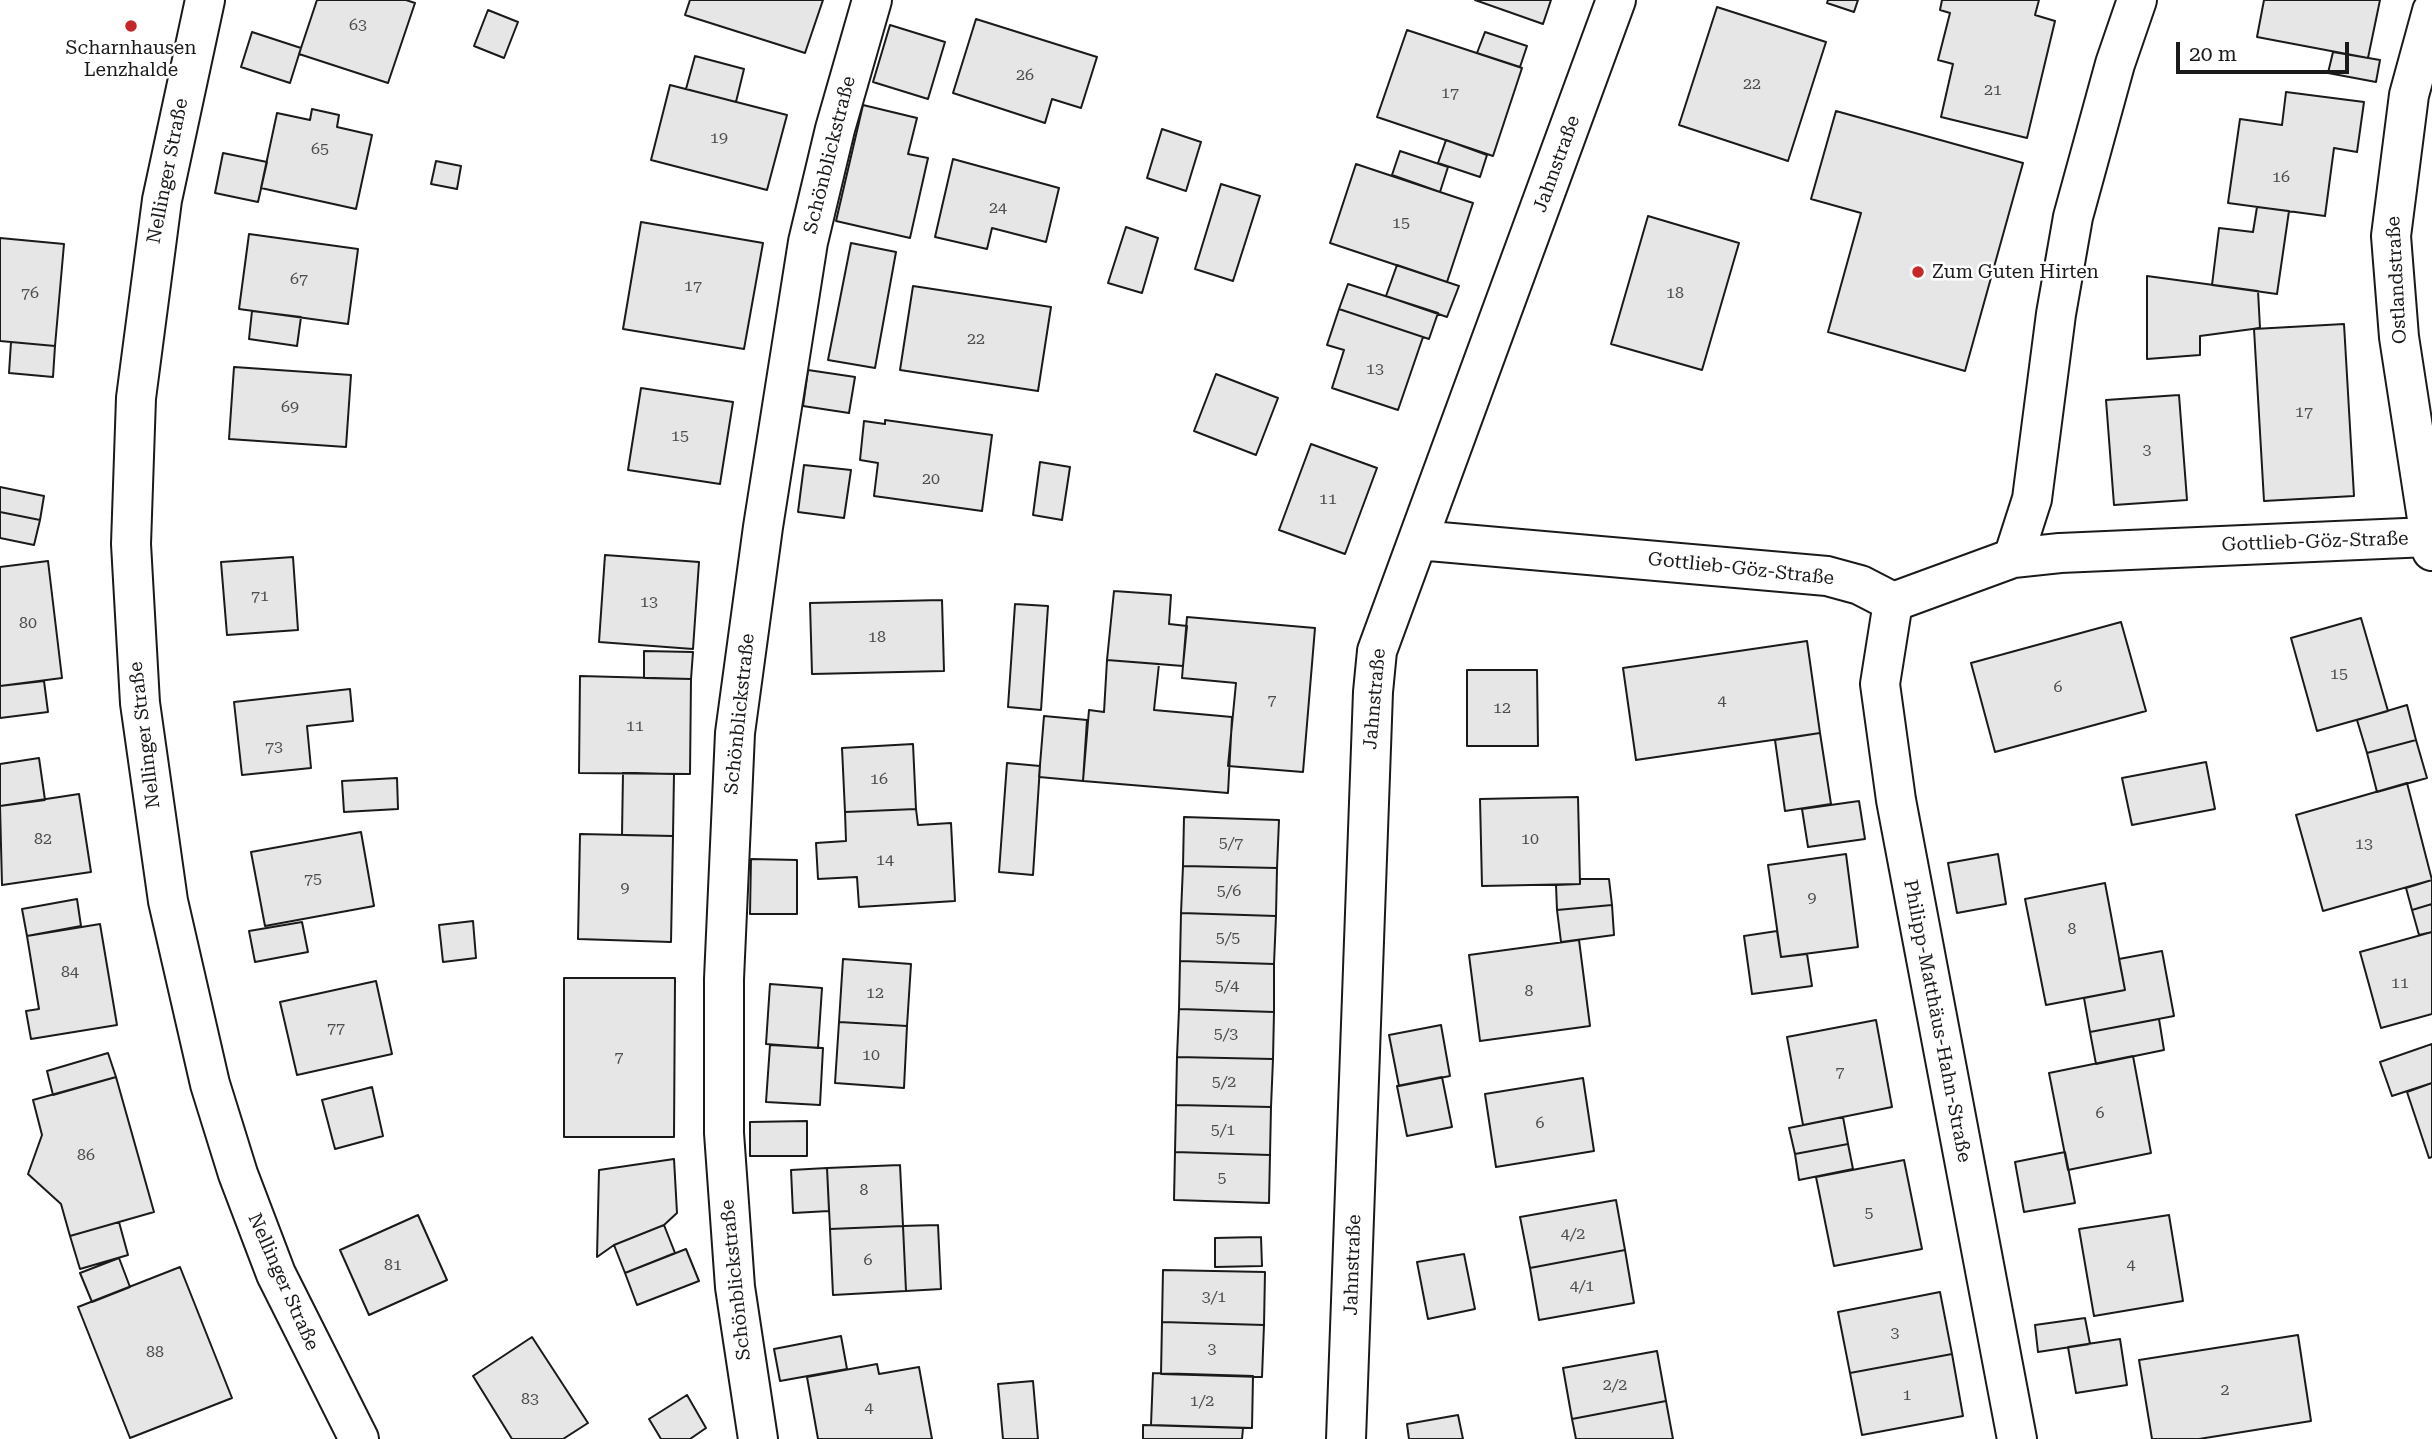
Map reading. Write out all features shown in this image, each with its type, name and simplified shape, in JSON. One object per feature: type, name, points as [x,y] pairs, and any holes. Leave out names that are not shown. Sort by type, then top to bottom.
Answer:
[{"type":"street","name":"Nellinger Straße","points":[[205,0],[162,201],[138,374],[131,544],[139,704],[168,901],[209,1084],[238,1174],[276,1274],[359,1439]]},
{"type":"street","name":"Schönblickstraße","points":[[758,1439],[735,1287],[723,1133],[724,979],[735,733],[763,527],[808,242],[835,129],[872,0]]},
{"type":"street","name":"Jahnstraße","points":[[1346,1439],[1374,671],[1382,632],[1616,0]]},
{"type":"street","points":[[2013,558],[2032,499],[2056,314],[2073,217],[2115,64],[2137,0]]},
{"type":"street","name":"Ostlandstraße","points":[[2430,544],[2399,337],[2391,236],[2409,95],[2432,11]]},
{"type":"street","name":"Gottlieb-Göz-Straße","points":[[1418,540],[1827,576],[1860,585],[1893,602],[2013,558],[2070,552],[2430,544]]},
{"type":"street","name":"Philipp-Matthäus-Hahn-Straße","points":[[1893,602],[1880,684],[1896,800],[2017,1439]]},
{"type":"building","points":[[317,0],[406,0],[415,3],[388,83],[299,54]]},
{"type":"building","points":[[690,0],[823,0],[805,53],[685,15]]},
{"type":"building","points":[[1475,0],[1551,0],[1543,24]]},
{"type":"building","points":[[1828,0],[1858,0],[1854,12],[1827,3]]},
{"type":"building","points":[[1942,0],[2039,0],[2035,15],[2055,21],[2027,138],[1941,117],[1953,64],[1938,60],[1950,13],[1940,10]]},
{"type":"building","points":[[2264,0],[2380,0],[2368,58],[2257,37]]},
{"type":"building","points":[[1717,7],[1826,42],[1788,161],[1679,125]]},
{"type":"building","points":[[488,10],[518,22],[504,58],[474,46]]},
{"type":"building","points":[[976,19],[1097,57],[1081,108],[1052,99],[1045,123],[953,93]]},
{"type":"building","points":[[890,25],[945,42],[928,99],[873,82]]},
{"type":"building","points":[[1407,30],[1522,68],[1493,156],[1377,117]]},
{"type":"building","points":[[252,32],[301,48],[290,83],[241,67]]},
{"type":"building","points":[[1485,32],[1527,46],[1520,67],[1477,53]]},
{"type":"building","points":[[2333,52],[2380,60],[2376,82],[2328,73]]},
{"type":"building","points":[[695,56],[744,69],[736,102],[686,89]]},
{"type":"building","points":[[670,85],[787,115],[767,190],[651,160]]},
{"type":"building","points":[[2286,92],[2364,102],[2357,152],[2334,148],[2325,216],[2228,203],[2240,119],[2282,125]]},
{"type":"building","points":[[863,105],[917,118],[908,154],[928,158],[910,238],[836,221]]},
{"type":"building","points":[[312,109],[339,115],[337,127],[372,135],[356,209],[261,188],[277,113],[310,120]]},
{"type":"building","name":"Zum Guten Hirten","points":[[1836,111],[2023,163],[1965,371],[1828,332],[1861,213],[1811,199]]},
{"type":"building","points":[[1162,129],[1201,142],[1186,191],[1147,178]]},
{"type":"building","points":[[1446,140],[1487,155],[1480,177],[1438,163]]},
{"type":"building","points":[[1400,151],[1448,167],[1440,192],[1392,175]]},
{"type":"building","points":[[223,153],[267,162],[258,202],[215,193]]},
{"type":"building","points":[[953,159],[1059,188],[1046,242],[992,228],[987,249],[935,237]]},
{"type":"building","points":[[436,161],[461,166],[457,189],[431,184]]},
{"type":"building","points":[[1356,164],[1473,203],[1447,282],[1330,243]]},
{"type":"building","points":[[1221,184],[1260,196],[1233,281],[1195,269]]},
{"type":"building","points":[[2257,207],[2289,211],[2277,294],[2212,285],[2219,228],[2253,232]]},
{"type":"building","points":[[1648,216],[1739,243],[1702,370],[1611,344]]},
{"type":"building","points":[[641,222],[763,243],[744,349],[623,329]]},
{"type":"building","points":[[1126,227],[1158,238],[1142,293],[1108,283]]},
{"type":"building","points":[[249,234],[358,249],[348,324],[239,309]]},
{"type":"building","points":[[0,238],[64,244],[55,346],[0,341]]},
{"type":"building","points":[[851,243],[896,252],[875,368],[828,360]]},
{"type":"building","points":[[1397,265],[1459,286],[1447,317],[1386,296]]},
{"type":"building","points":[[2147,276],[2258,291],[2260,328],[2200,336],[2200,355],[2147,359]]},
{"type":"building","points":[[1348,284],[1438,313],[1429,339],[1339,309]]},
{"type":"building","points":[[913,286],[1051,307],[1038,391],[900,370]]},
{"type":"building","points":[[1339,309],[1423,337],[1398,410],[1332,388],[1344,350],[1327,345]]},
{"type":"building","points":[[252,311],[301,317],[297,346],[249,339]]},
{"type":"building","points":[[2344,324],[2354,496],[2264,501],[2254,329]]},
{"type":"building","points":[[11,342],[55,346],[53,377],[9,373]]},
{"type":"building","points":[[234,367],[351,375],[346,447],[229,439]]},
{"type":"building","points":[[808,370],[855,377],[849,413],[803,406]]},
{"type":"building","points":[[1216,374],[1278,398],[1256,455],[1194,431]]},
{"type":"building","points":[[641,388],[733,402],[720,484],[628,470]]},
{"type":"building","points":[[2179,395],[2187,500],[2114,505],[2106,400]]},
{"type":"building","points":[[885,420],[992,435],[982,511],[874,496],[878,463],[860,460],[864,421],[885,424]]},
{"type":"building","points":[[1311,444],[1377,468],[1345,554],[1279,530]]},
{"type":"building","points":[[1040,462],[1070,467],[1062,520],[1033,515]]},
{"type":"building","points":[[804,465],[851,470],[844,518],[798,512]]},
{"type":"building","points":[[0,487],[44,496],[40,520],[0,512]]},
{"type":"building","points":[[0,512],[40,520],[34,545],[0,538]]},
{"type":"building","points":[[605,555],[699,562],[693,649],[599,642]]},
{"type":"building","points":[[293,557],[298,630],[227,635],[221,562]]},
{"type":"building","points":[[48,561],[62,678],[0,686],[0,567]]},
{"type":"building","points":[[1114,591],[1171,595],[1169,624],[1187,626],[1183,666],[1107,660]]},
{"type":"building","points":[[942,600],[944,671],[812,674],[810,603]]},
{"type":"building","points":[[1015,604],[1048,606],[1041,710],[1008,707]]},
{"type":"building","points":[[1187,617],[1315,628],[1303,772],[1228,766],[1236,683],[1182,678]]},
{"type":"building","points":[[2361,618],[2388,711],[2317,731],[2291,638]]},
{"type":"building","points":[[2121,622],[2146,711],[1995,752],[1971,663]]},
{"type":"building","points":[[1807,641],[1820,733],[1636,760],[1623,668]]},
{"type":"building","points":[[644,651],[693,652],[691,679],[644,678]]},
{"type":"building","points":[[1107,660],[1159,664],[1154,710],[1232,717],[1228,793],[1083,781],[1089,710],[1104,712]]},
{"type":"building","points":[[1467,670],[1537,670],[1538,746],[1467,746]]},
{"type":"building","points":[[580,676],[691,679],[690,774],[579,773]]},
{"type":"building","points":[[44,681],[48,712],[0,718],[0,686]]},
{"type":"building","points":[[350,689],[353,721],[307,726],[311,768],[242,775],[234,702]]},
{"type":"building","points":[[2407,705],[2416,740],[2367,753],[2357,720]]},
{"type":"building","points":[[1044,716],[1087,720],[1083,781],[1039,777]]},
{"type":"building","points":[[1820,733],[1831,804],[1785,811],[1775,740]]},
{"type":"building","points":[[2416,740],[2427,778],[2377,792],[2367,753]]},
{"type":"building","points":[[913,744],[916,809],[845,812],[842,748]]},
{"type":"building","points":[[39,758],[45,800],[0,806],[0,764]]},
{"type":"building","points":[[2206,762],[2215,809],[2132,825],[2122,778]]},
{"type":"building","points":[[1007,763],[1040,766],[1033,875],[999,872]]},
{"type":"building","points":[[623,773],[674,774],[673,836],[622,835]]},
{"type":"building","points":[[397,778],[398,809],[344,812],[342,781]]},
{"type":"building","points":[[2407,783],[2432,880],[2323,911],[2296,815]]},
{"type":"building","points":[[79,794],[91,872],[2,885],[0,806]]},
{"type":"building","points":[[1578,797],[1580,884],[1482,886],[1480,799]]},
{"type":"building","points":[[1859,801],[1865,839],[1808,847],[1802,809]]},
{"type":"building","points":[[916,809],[918,825],[951,823],[955,901],[859,907],[857,877],[818,879],[816,843],[846,841],[845,812]]},
{"type":"building","points":[[1184,817],[1279,820],[1277,868],[1183,866]]},
{"type":"building","points":[[361,832],[374,906],[265,926],[251,852]]},
{"type":"building","points":[[580,834],[673,836],[671,942],[578,939]]},
{"type":"building","points":[[1846,854],[1858,947],[1781,957],[1768,865]]},
{"type":"building","points":[[1998,854],[2006,904],[1957,913],[1948,863]]},
{"type":"building","points":[[751,859],[797,860],[797,914],[750,914]]},
{"type":"building","points":[[1183,866],[1277,868],[1276,916],[1181,913]]},
{"type":"building","points":[[1580,879],[1609,879],[1612,905],[1557,910],[1556,885],[1580,884]]},
{"type":"building","points":[[2432,880],[2432,904],[2412,910],[2406,888]]},
{"type":"building","points":[[2105,883],[2125,990],[2046,1005],[2025,899]]},
{"type":"building","points":[[77,899],[81,926],[27,936],[22,909]]},
{"type":"building","points":[[2432,904],[2432,932],[2419,935],[2412,910]]},
{"type":"building","points":[[1612,905],[1614,935],[1561,942],[1557,910]]},
{"type":"building","points":[[1181,913],[1276,916],[1274,964],[1180,961]]},
{"type":"building","points":[[473,921],[476,958],[443,962],[439,925]]},
{"type":"building","points":[[302,922],[308,952],[255,962],[249,931]]},
{"type":"building","points":[[100,924],[117,1025],[31,1039],[26,1011],[39,1009],[27,936]]},
{"type":"building","points":[[1777,931],[1781,957],[1807,954],[1812,986],[1752,994],[1744,936]]},
{"type":"building","points":[[2432,932],[2432,1014],[2381,1028],[2360,952]]},
{"type":"building","points":[[1579,940],[1590,1026],[1480,1041],[1469,955]]},
{"type":"building","points":[[2162,951],[2174,1016],[2090,1032],[2084,998],[2125,990],[2119,959]]},
{"type":"building","points":[[843,959],[911,964],[907,1026],[839,1022]]},
{"type":"building","points":[[1180,961],[1274,964],[1274,1012],[1179,1009]]},
{"type":"building","points":[[564,978],[675,978],[674,1137],[564,1137]]},
{"type":"building","points":[[376,981],[392,1054],[297,1075],[280,1002]]},
{"type":"building","points":[[770,984],[822,988],[818,1048],[766,1044]]},
{"type":"building","points":[[1179,1009],[1274,1012],[1273,1059],[1177,1057]]},
{"type":"building","points":[[2159,1019],[2164,1050],[2096,1064],[2090,1032]]},
{"type":"building","points":[[1876,1020],[1892,1107],[1803,1125],[1787,1037]]},
{"type":"building","points":[[839,1022],[907,1026],[904,1088],[835,1083]]},
{"type":"building","points":[[1441,1025],[1450,1076],[1399,1086],[1389,1035]]},
{"type":"building","points":[[2432,1044],[2432,1083],[2392,1096],[2380,1062]]},
{"type":"building","points":[[770,1045],[823,1048],[820,1105],[766,1102]]},
{"type":"building","points":[[108,1053],[116,1077],[53,1095],[47,1071]]},
{"type":"building","points":[[2133,1056],[2151,1153],[2068,1170],[2049,1073]]},
{"type":"building","points":[[1177,1057],[1273,1059],[1271,1107],[1176,1105]]},
{"type":"building","points":[[116,1077],[154,1212],[70,1236],[61,1204],[28,1174],[42,1135],[33,1100]]},
{"type":"building","points":[[1442,1077],[1452,1127],[1407,1136],[1397,1086]]},
{"type":"building","points":[[1583,1078],[1594,1151],[1496,1167],[1485,1094]]},
{"type":"building","points":[[2432,1083],[2432,1157],[2429,1158],[2407,1092]]},
{"type":"building","points":[[372,1087],[383,1136],[335,1149],[322,1100]]},
{"type":"building","points":[[1176,1105],[1271,1107],[1270,1155],[1175,1152]]},
{"type":"building","points":[[1843,1117],[1848,1144],[1795,1154],[1789,1128]]},
{"type":"building","points":[[807,1121],[807,1156],[750,1156],[750,1122]]},
{"type":"building","points":[[1848,1144],[1853,1169],[1799,1180],[1795,1154]]},
{"type":"building","points":[[1175,1152],[1270,1155],[1269,1203],[1174,1200]]},
{"type":"building","points":[[2065,1152],[2075,1203],[2024,1212],[2015,1162]]},
{"type":"building","points":[[674,1159],[677,1213],[664,1225],[614,1245],[597,1257],[599,1170]]},
{"type":"building","points":[[1904,1160],[1922,1249],[1834,1266],[1816,1177]]},
{"type":"building","points":[[900,1165],[903,1226],[830,1229],[827,1168]]},
{"type":"building","points":[[827,1168],[829,1211],[793,1213],[791,1170]]},
{"type":"building","points":[[1616,1200],[1625,1250],[1530,1268],[1520,1217]]},
{"type":"building","points":[[418,1215],[447,1280],[369,1315],[340,1250]]},
{"type":"building","points":[[2169,1215],[2183,1301],[2094,1316],[2079,1229]]},
{"type":"building","points":[[119,1222],[128,1255],[80,1269],[70,1236]]},
{"type":"building","points":[[664,1225],[675,1253],[625,1273],[614,1245]]},
{"type":"building","points":[[938,1225],[941,1289],[906,1291],[903,1226]]},
{"type":"building","points":[[903,1226],[906,1291],[833,1295],[830,1229]]},
{"type":"building","points":[[1261,1237],[1262,1266],[1215,1267],[1215,1238]]},
{"type":"building","points":[[686,1249],[699,1281],[637,1305],[625,1273]]},
{"type":"building","points":[[1625,1250],[1634,1303],[1539,1320],[1530,1268]]},
{"type":"building","points":[[1464,1254],[1475,1309],[1428,1319],[1417,1262]]},
{"type":"building","points":[[119,1258],[130,1287],[92,1302],[80,1273]]},
{"type":"building","points":[[180,1267],[232,1398],[130,1438],[78,1307]]},
{"type":"building","points":[[1163,1270],[1265,1272],[1264,1325],[1162,1322]]},
{"type":"building","points":[[1940,1292],[1952,1354],[1850,1373],[1838,1312]]},
{"type":"building","points":[[2085,1318],[2090,1344],[2038,1352],[2035,1325]]},
{"type":"building","points":[[1162,1322],[1264,1325],[1262,1377],[1161,1374]]},
{"type":"building","points":[[2298,1335],[2311,1421],[2199,1439],[2152,1439],[2139,1360]]},
{"type":"building","points":[[841,1336],[847,1369],[780,1381],[774,1349]]},
{"type":"building","points":[[532,1337],[588,1423],[563,1439],[512,1439],[473,1376]]},
{"type":"building","points":[[2120,1339],[2127,1385],[2076,1393],[2068,1347]]},
{"type":"building","points":[[1657,1351],[1666,1401],[1572,1419],[1563,1368]]},
{"type":"building","points":[[1952,1354],[1963,1416],[1862,1435],[1850,1373]]},
{"type":"building","points":[[877,1364],[879,1374],[919,1367],[932,1439],[818,1439],[807,1377]]},
{"type":"building","points":[[1153,1373],[1253,1376],[1252,1428],[1151,1425]]},
{"type":"building","points":[[1033,1381],[1038,1439],[1003,1439],[998,1384]]},
{"type":"building","points":[[687,1395],[706,1428],[690,1439],[661,1439],[649,1419]]},
{"type":"building","points":[[1666,1401],[1673,1439],[1576,1439],[1572,1419]]},
{"type":"building","points":[[1458,1415],[1463,1439],[1409,1439],[1407,1424]]},
{"type":"building","points":[[1143,1425],[1243,1428],[1242,1439],[1143,1439]]},
{"type":"place","name":"Scharnhausen Lenzhalde","points":[[131,26]]},
{"type":"place","name":"Zum Guten Hirten","points":[[1918,272]]}]
